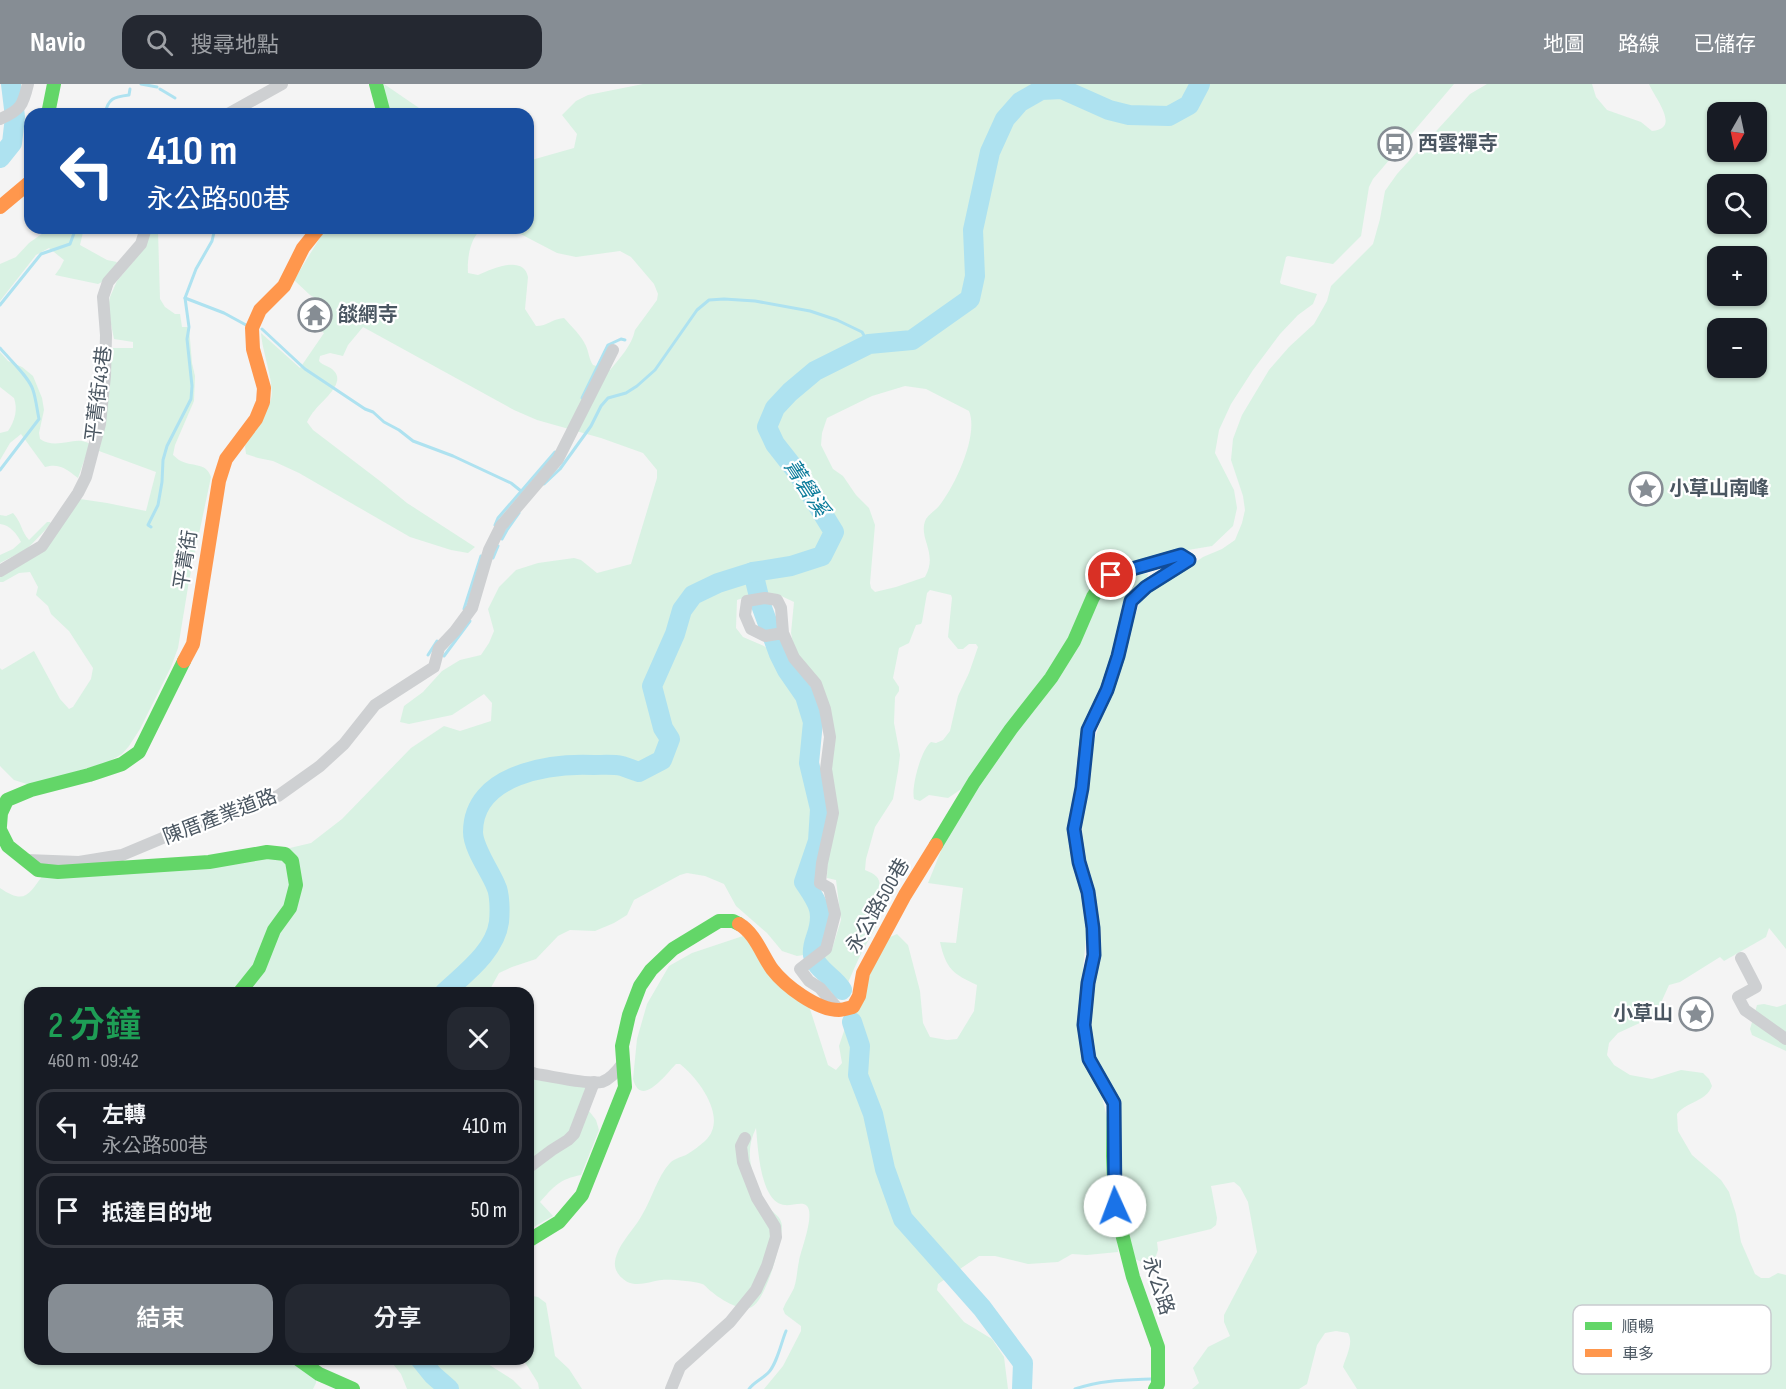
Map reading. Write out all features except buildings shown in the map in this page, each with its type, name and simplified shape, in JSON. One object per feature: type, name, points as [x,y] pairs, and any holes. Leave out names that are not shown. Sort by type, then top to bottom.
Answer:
[{"type":"street","points":[[0,119],[18,110],[23,103],[28,84]]},
{"type":"street","points":[[49,108],[54,84]]},
{"type":"street","points":[[239,108],[282,84]]},
{"type":"street","points":[[376,84],[382,108]]},
{"type":"street","points":[[0,207],[24,188]]},
{"type":"street","name":"平菁街43巷","points":[[0,571],[42,546],[78,494],[86,477],[100,424],[105,376],[106,336],[103,297],[108,282],[141,244],[144,234]]},
{"type":"street","name":"平菁街","points":[[244,987],[259,968],[274,930],[290,908],[296,885],[292,861],[285,854],[267,852],[209,862],[77,872],[38,870],[8,846],[0,828],[1,813],[7,800],[31,790],[122,764],[139,752],[148,736],[194,644],[202,579],[219,481],[226,459],[256,419],[263,402],[264,388],[253,349],[252,328],[260,310],[284,286],[303,248],[314,234]]},
{"type":"street","name":"陳厝產業道路","points":[[25,860],[79,862],[122,855],[232,809],[278,796],[320,766],[344,744],[375,705],[434,667],[439,648],[472,608],[489,550],[501,526],[558,459],[613,350]]},
{"type":"street","name":"永公路500巷","points":[[839,1010],[853,1007],[859,996],[863,973],[904,895],[974,782],[1011,729],[1052,678],[1101,585],[1111,575],[1181,555],[1189,560]]},
{"type":"street","name":"永公路","points":[[1155,1389],[1158,1384],[1158,1347],[1133,1277],[1115,1206],[1114,1103],[1089,1059],[1084,1025],[1088,983],[1094,955],[1093,928],[1088,892],[1079,862],[1074,829],[1082,788],[1088,730],[1107,690],[1131,601],[1146,587],[1189,560]]},
{"type":"street","points":[[783,633],[765,636],[751,629],[746,615],[747,601],[760,598],[777,600],[781,608],[783,633],[794,658],[816,684],[825,709],[830,737],[826,769],[833,813],[820,883],[829,888],[835,914],[826,949],[800,969],[839,1010]]},
{"type":"street","points":[[534,1237],[559,1222],[582,1195],[625,1088],[622,1046],[629,1015],[640,986],[651,970],[673,950],[719,921],[733,921],[743,926],[772,970],[795,992],[816,1003],[839,1010]]},
{"type":"street","points":[[1741,958],[1756,987],[1738,997],[1745,1010],[1786,1039]]},
{"type":"street","points":[[534,1073],[604,1082],[615,1074],[623,1063]]},
{"type":"street","points":[[534,1164],[574,1134],[594,1082]]},
{"type":"street","points":[[671,1389],[680,1367],[730,1322],[756,1290],[767,1266],[776,1237],[775,1227],[757,1198],[742,1162],[741,1146],[745,1138]]},
{"type":"street","points":[[306,1365],[319,1374],[352,1389]]},
{"type":"green space","points":[[384,84],[419,108],[388,108]]},
{"type":"green space","points":[[643,84],[1454,84],[1373,179],[1369,187],[1361,236],[1333,264],[1286,257],[1281,284],[1317,294],[1313,304],[1298,315],[1280,334],[1253,370],[1231,404],[1219,430],[1215,453],[1234,490],[1237,508],[1233,526],[1212,546],[1152,556],[1111,573],[1062,653],[963,788],[948,798],[929,795],[920,801],[914,799],[913,793],[920,760],[931,742],[936,743],[943,740],[950,731],[958,696],[978,647],[976,644],[969,644],[963,649],[958,649],[948,637],[951,595],[930,590],[927,593],[922,622],[916,625],[909,643],[899,648],[893,678],[899,687],[895,697],[894,723],[900,755],[898,771],[893,799],[875,827],[865,870],[875,875],[879,881],[878,919],[846,987],[830,992],[815,967],[832,949],[841,920],[836,880],[827,878],[832,748],[831,710],[817,682],[795,653],[791,633],[794,602],[777,594],[749,596],[737,600],[736,628],[743,637],[764,646],[778,657],[796,680],[809,703],[811,712],[807,762],[815,803],[818,836],[817,856],[812,876],[813,893],[820,908],[817,946],[810,954],[797,956],[782,951],[767,933],[736,906],[724,884],[705,876],[687,873],[634,900],[627,915],[614,923],[595,931],[570,930],[558,936],[536,959],[499,973],[491,987],[24,987],[24,1365],[315,1365],[316,1383],[313,1389],[0,1389],[0,888],[21,896],[30,892],[44,874],[226,863],[311,843],[342,819],[411,748],[444,726],[460,731],[491,721],[492,703],[484,694],[452,715],[409,724],[400,722],[404,706],[423,692],[442,671],[460,660],[481,655],[494,631],[488,609],[499,587],[516,570],[538,563],[574,558],[581,560],[597,573],[631,564],[657,478],[657,470],[643,453],[601,438],[537,420],[514,410],[363,327],[348,345],[343,356],[330,353],[320,356],[319,361],[334,371],[337,381],[332,392],[307,422],[313,430],[407,503],[475,547],[468,553],[410,537],[299,473],[273,461],[246,454],[245,446],[263,416],[272,393],[261,333],[300,368],[324,333],[320,330],[330,307],[310,295],[294,280],[322,234],[477,234],[470,248],[468,273],[478,275],[506,265],[520,266],[528,277],[525,309],[536,326],[564,318],[584,342],[593,365],[610,370],[625,351],[635,330],[657,300],[658,294],[654,284],[631,257],[620,251],[576,257],[557,253],[521,234],[534,234],[534,159],[574,148],[577,134],[562,115],[576,101],[588,95]],"holes":[[[905,386],[926,389],[969,411],[971,433],[964,460],[952,486],[939,506],[926,519],[924,526],[930,560],[925,577],[875,592],[870,583],[875,525],[869,508],[856,495],[843,476],[833,469],[821,445],[827,418],[872,396]]]},
{"type":"green space","points":[[1487,84],[1592,84],[1596,97],[1607,110],[1641,122],[1652,131],[1661,129],[1666,119],[1649,84],[1786,84],[1786,949],[1769,928],[1766,937],[1724,961],[1720,957],[1680,982],[1669,985],[1655,1016],[1618,1033],[1609,1043],[1607,1055],[1614,1065],[1630,1075],[1652,1079],[1681,1070],[1703,1073],[1709,1079],[1712,1086],[1709,1091],[1677,1114],[1678,1131],[1692,1155],[1721,1180],[1729,1192],[1741,1242],[1755,1274],[1761,1278],[1769,1278],[1778,1273],[1786,1275],[1786,1389],[1357,1389],[1343,1367],[1350,1345],[1350,1337],[1348,1333],[1336,1331],[1325,1333],[1317,1345],[1307,1384],[1299,1389],[1192,1389],[1199,1383],[1193,1368],[1208,1347],[1230,1336],[1224,1322],[1224,1315],[1257,1252],[1248,1202],[1240,1187],[1234,1182],[1211,1186],[1217,1218],[1216,1225],[1211,1229],[1157,1242],[1158,1250],[1155,1259],[1145,1262],[1135,1259],[1123,1211],[1117,1153],[1091,1042],[1082,825],[1094,741],[1141,598],[1203,557],[1222,549],[1235,540],[1245,510],[1243,496],[1231,460],[1233,439],[1242,415],[1269,370],[1314,324],[1327,301],[1331,286],[1373,244],[1385,191],[1397,174],[1470,94]]},
{"type":"green space","points":[[42,234],[83,234],[80,245],[107,260],[117,262],[106,280],[98,284],[55,275],[64,260],[49,248],[36,255],[0,301],[0,264],[16,257]]},
{"type":"green space","points":[[147,234],[158,234],[160,299],[165,307],[175,314],[180,314],[182,327],[189,327],[195,376],[194,401],[173,455],[181,461],[206,469],[211,477],[189,581],[178,648],[140,729],[122,754],[108,762],[30,785],[14,780],[0,766],[0,668],[2,670],[34,651],[60,699],[69,709],[73,707],[91,679],[93,668],[69,631],[36,595],[38,587],[30,572],[19,573],[3,582],[0,582],[0,576],[24,562],[80,499],[146,511],[156,472],[99,451],[106,417],[112,348],[133,348],[133,342],[114,339],[108,309],[110,297],[117,281],[133,262]]},
{"type":"green space","points":[[0,352],[8,361],[22,367],[33,376],[44,410],[39,433],[40,439],[53,443],[84,441],[90,444],[78,478],[59,466],[45,467],[21,434],[10,443],[0,460],[0,433],[8,431],[14,419],[16,406],[14,398],[0,387]]},
{"type":"green space","points":[[13,513],[29,540],[47,522],[51,524],[27,549],[0,563],[0,555],[21,542],[13,530],[0,524],[0,515],[6,516]]},
{"type":"green space","points":[[1142,573],[1148,574],[1147,578],[1078,767],[1087,929],[1083,969],[1108,1122],[1118,1252],[1072,1254],[1058,1262],[1028,1264],[995,1256],[979,1256],[938,1284],[937,1290],[964,1322],[992,1339],[1004,1357],[1008,1389],[764,1389],[783,1366],[801,1331],[801,1326],[785,1314],[783,1309],[795,1285],[807,1233],[809,1210],[805,1205],[785,1205],[777,1202],[770,1195],[759,1160],[756,1128],[750,1152],[752,1169],[765,1203],[779,1218],[782,1226],[772,1272],[755,1305],[749,1308],[735,1306],[703,1285],[682,1280],[631,1283],[621,1277],[616,1269],[616,1256],[642,1215],[665,1169],[705,1141],[712,1132],[714,1122],[713,1111],[703,1089],[680,1064],[676,1064],[660,1081],[647,1090],[642,1091],[637,1087],[633,1079],[637,1039],[647,1004],[669,966],[692,953],[743,936],[810,1009],[828,1065],[836,1070],[842,1063],[839,1046],[850,1013],[888,938],[897,934],[908,945],[920,991],[923,1023],[930,1037],[957,1039],[974,1011],[977,985],[956,974],[948,965],[940,942],[956,943],[963,888],[928,883],[947,836],[1095,604],[1116,584]]},
{"type":"green space","points":[[1786,1004],[1786,1051],[1752,1035],[1750,1029],[1757,1005],[1777,1007]]},
{"type":"green space","points":[[534,1077],[588,1086],[591,1094],[589,1111],[596,1120],[599,1130],[581,1175],[558,1184],[540,1202],[553,1216],[534,1227]]},
{"type":"green space","points":[[534,1296],[546,1303],[555,1356],[569,1369],[582,1389],[539,1389],[538,1383],[527,1365],[534,1365]]},
{"type":"green space","points":[[394,1365],[489,1365],[513,1380],[522,1389],[407,1389],[401,1374]]},
{"type":"waterway","name":"菁礐溪","points":[[0,158],[12,143],[15,117],[11,84]]},
{"type":"waterway","points":[[141,84],[157,87]]},
{"type":"waterway","name":"菁礐溪","points":[[451,987],[485,953],[492,943],[499,922],[497,889],[479,852],[473,832],[476,812],[486,797],[500,785],[536,770],[557,766],[612,765],[639,772],[662,760],[670,739],[663,728],[652,686],[675,634],[682,610],[693,595],[718,583],[753,572],[791,566],[822,556],[834,532],[797,472],[775,444],[767,427],[775,408],[815,371],[869,344],[912,340],[970,299],[975,276],[973,230],[990,152],[1005,119],[1020,102],[1041,90],[1062,89],[1109,110],[1129,115],[1169,116],[1189,105],[1200,84]]},
{"type":"waterway","points":[[106,108],[110,101],[129,95],[130,89]]},
{"type":"waterway","points":[[160,89],[175,98]]},
{"type":"waterway","points":[[0,305],[41,254],[70,244],[74,234]]},
{"type":"waterway","points":[[151,527],[148,525],[158,505],[163,460],[167,446],[191,399],[192,386],[187,339],[189,327],[185,298],[214,234]]},
{"type":"waterway","points":[[185,298],[224,313],[246,325]]},
{"type":"waterway","points":[[544,484],[560,469],[608,398],[626,393],[655,370],[697,310],[709,300],[755,301],[810,311],[862,332],[869,344]]},
{"type":"waterway","points":[[262,329],[305,369],[373,412],[413,441],[453,456],[511,483],[521,491]]},
{"type":"waterway","points":[[582,398],[608,345],[621,339],[625,340]]},
{"type":"waterway","points":[[0,348],[31,385],[39,419],[0,470]]},
{"type":"waterway","points":[[495,525],[498,518],[555,452]]},
{"type":"waterway","points":[[502,539],[519,513]]},
{"type":"waterway","points":[[493,558],[498,546]]},
{"type":"waterway","points":[[464,609],[481,556]]},
{"type":"waterway","points":[[753,572],[761,605],[779,654],[805,696],[813,722],[809,763],[820,809],[818,841],[804,882],[820,914],[813,955],[818,965],[842,990]]},
{"type":"waterway","points":[[444,656],[470,621]]},
{"type":"waterway","points":[[428,655],[437,641]]},
{"type":"waterway","points":[[852,1022],[860,1046],[858,1075],[873,1114],[885,1169],[903,1219],[982,1308],[1023,1363],[1022,1389]]},
{"type":"waterway","points":[[749,1389],[771,1369],[786,1331]]},
{"type":"waterway","name":"菁礐溪","points":[[425,1365],[449,1389]]},
{"type":"waterway","points":[[1075,1389],[1103,1382],[1151,1379]]},
{"type":"traffic: fast","points":[[49,108],[54,84]]},
{"type":"traffic: fast","points":[[376,84],[382,108]]},
{"type":"traffic: fast","points":[[936,845],[974,782],[1011,729],[1051,678],[1074,641],[1093,597],[1101,585],[1111,575],[1181,555],[1189,560],[1146,587],[1131,601],[1118,656],[1107,690],[1088,730],[1086,746]]},
{"type":"traffic: fast","points":[[0,826],[1,813],[7,800],[31,790],[122,764],[139,752],[184,661]]},
{"type":"traffic: fast","points":[[0,830],[8,846],[38,870],[58,872],[209,862],[267,852],[285,854],[292,861],[296,885],[290,908],[274,930],[259,968],[244,987]]},
{"type":"traffic: fast","points":[[534,1237],[559,1222],[582,1195],[625,1087],[622,1046],[629,1015],[640,986],[651,970],[673,949],[719,921],[733,921],[739,924]]},
{"type":"traffic: fast","points":[[1094,1068],[1114,1103],[1115,1206],[1133,1277],[1158,1347],[1158,1384],[1155,1389]]},
{"type":"traffic: fast","points":[[306,1365],[319,1374],[353,1389]]},
{"type":"traffic: slow","points":[[0,207],[24,187]]},
{"type":"traffic: slow","points":[[184,661],[193,644],[219,481],[226,459],[256,419],[263,402],[264,388],[253,349],[252,328],[260,310],[284,286],[303,248],[314,234]]},
{"type":"traffic: slow","points":[[1086,746],[1082,788],[1074,829],[1079,862],[1088,892],[1093,928],[1094,955],[1088,983],[1084,1025],[1089,1059],[1094,1068]]},
{"type":"traffic: slow","points":[[739,924],[750,933],[772,969],[793,989],[812,1002],[830,1009],[841,1010],[853,1007],[859,996],[863,973],[905,895],[936,845]]},
{"type":"place","name":"西雲禪寺","points":[[1395,144]]},
{"type":"place","name":"燄網寺","points":[[315,315]]},
{"type":"place","name":"小草山南峰","points":[[1646,489]]},
{"type":"place","name":"小草山","points":[[1696,1014]]},
{"type":"route","points":[[1111,575],[1181,555],[1189,560],[1146,587],[1131,601],[1107,690],[1088,730],[1082,788],[1074,829],[1079,862],[1088,892],[1093,928],[1094,955],[1088,983],[1084,1025],[1089,1059],[1114,1103],[1115,1206]]}]
